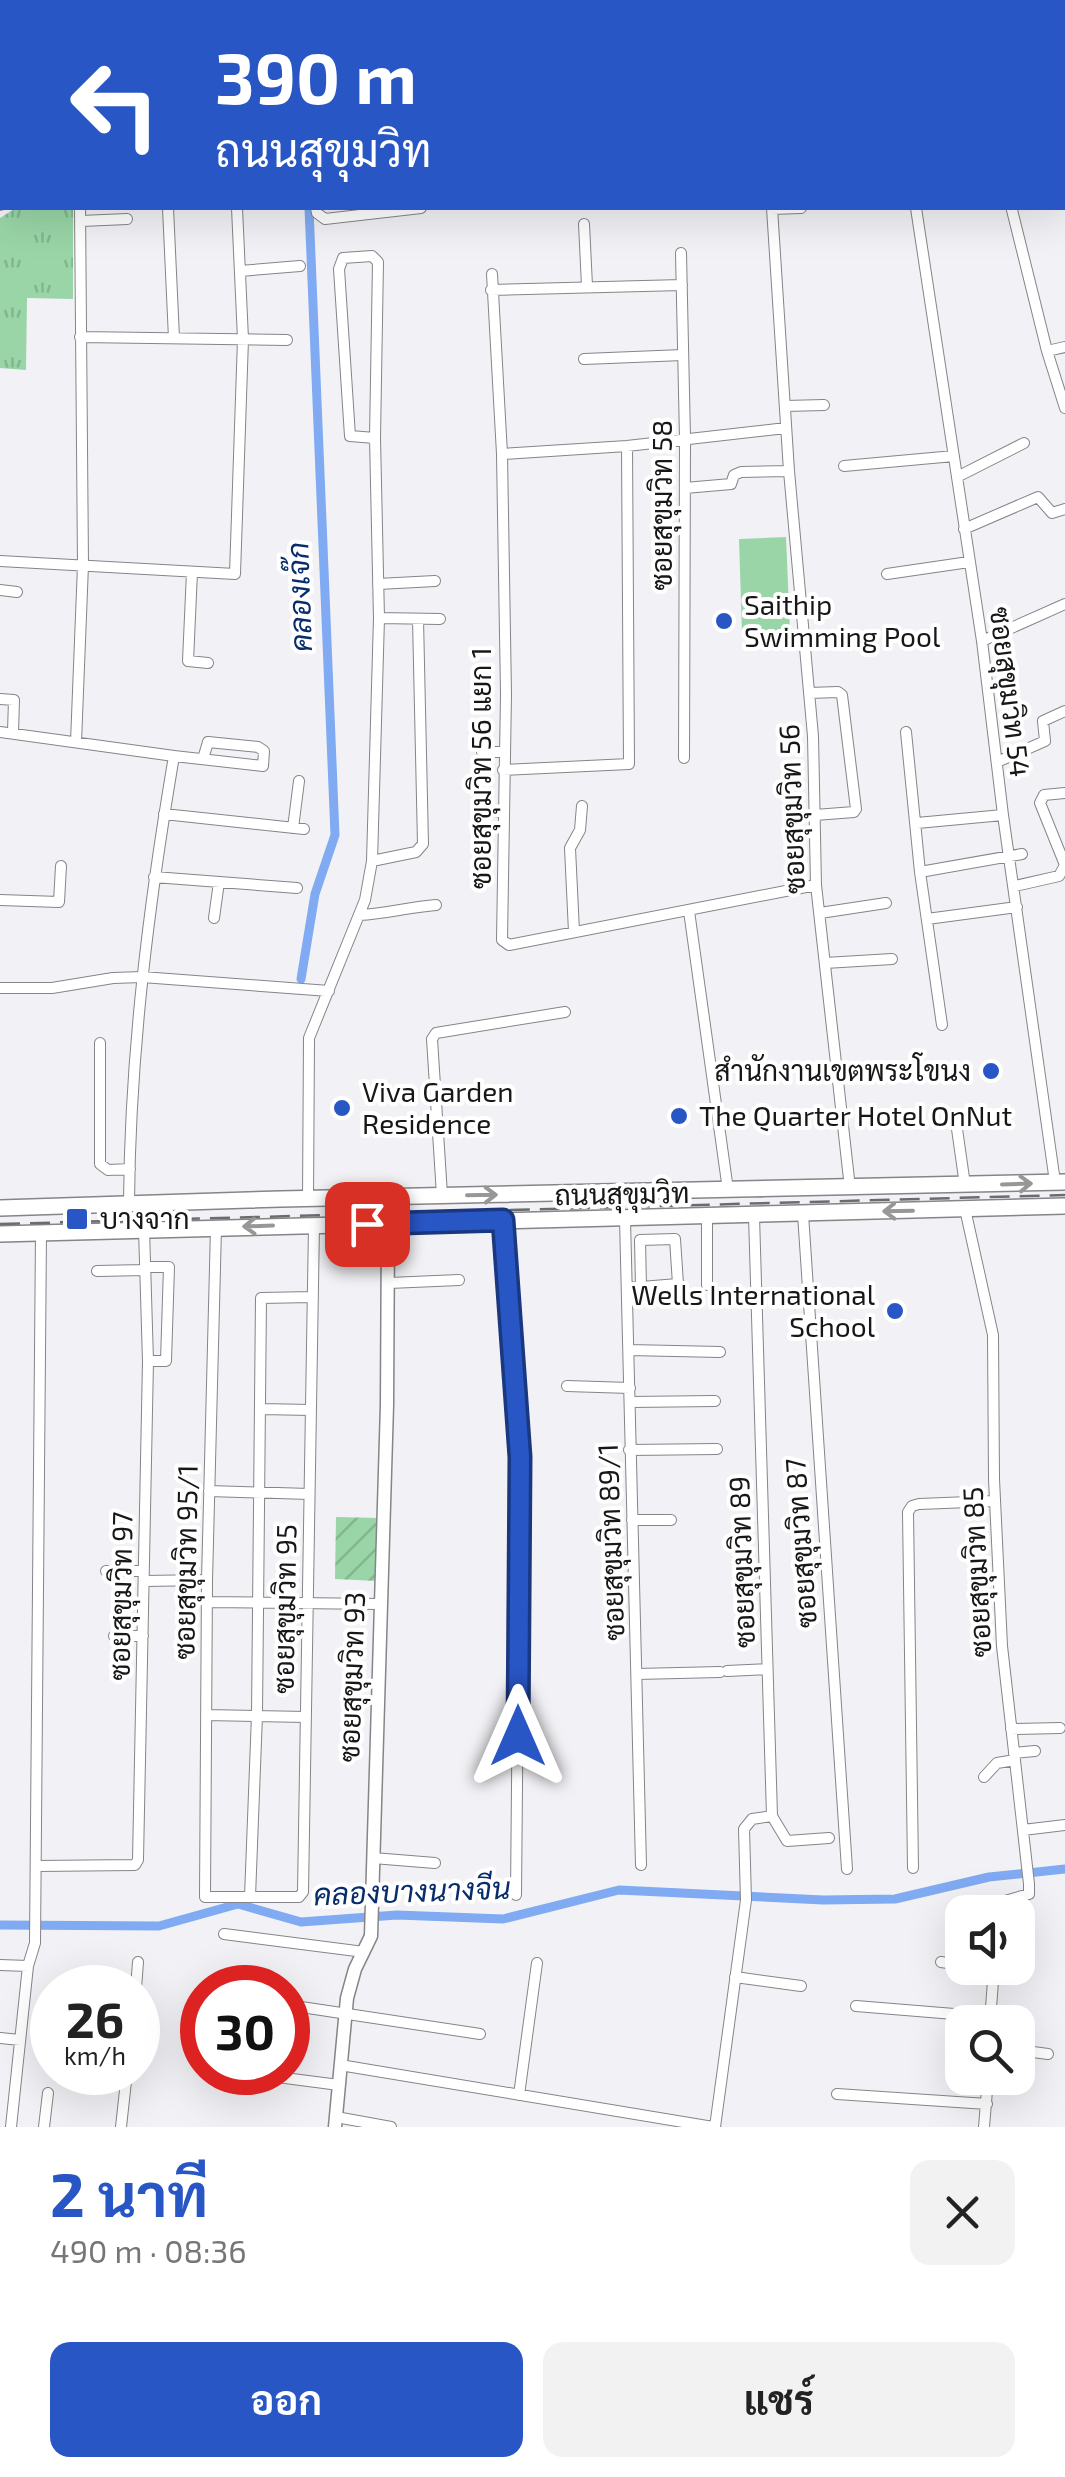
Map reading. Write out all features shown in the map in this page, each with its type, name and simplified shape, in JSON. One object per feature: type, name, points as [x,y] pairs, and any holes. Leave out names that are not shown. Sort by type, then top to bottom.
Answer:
[{"type":"main road","name":"ถนนสุขุมวิท","points":[[0,1208],[1060,1182]]},
{"type":"main road","points":[[692,1190],[700,1217]]},
{"type":"main road","name":"ถนนสุขุมวิท","points":[[0,1234],[1065,1206]]},
{"type":"street","points":[[76,742],[82,565],[80,210]]},
{"type":"street","points":[[168,210],[174,338]]},
{"type":"street","points":[[0,561],[235,574],[244,339],[237,210]]},
{"type":"street","points":[[316,210],[325,219],[404,210]]},
{"type":"street","name":"ซอยสุขุมวิท 56","points":[[772,210],[784,406],[809,692],[816,886],[850,1188]]},
{"type":"street","name":"ซอยสุขุมวิท 54","points":[[916,210],[1060,1182]]},
{"type":"street","points":[[1012,210],[1065,408]]},
{"type":"street","points":[[81,221],[127,219]]},
{"type":"street","points":[[584,224],[588,286]]},
{"type":"street","name":"ซอยสุขุมวิท 58","points":[[681,252],[686,438],[684,758]]},
{"type":"street","points":[[308,1198],[309,1038],[359,915],[372,861],[379,618],[375,438],[378,262],[372,256],[343,258],[339,270],[350,436],[375,438]]},
{"type":"street","points":[[240,272],[300,266]]},
{"type":"street","name":"ซอยสุขุมวิท 56 แยก 1","points":[[492,274],[502,454],[502,940],[510,945],[816,886]]},
{"type":"street","points":[[491,290],[682,285]]},
{"type":"street","points":[[80,337],[287,340]]},
{"type":"street","points":[[1047,351],[1065,347]]},
{"type":"street","points":[[584,358],[684,355]]},
{"type":"street","points":[[784,406],[824,405]]},
{"type":"street","points":[[502,454],[627,446],[786,428]]},
{"type":"street","points":[[957,477],[1024,442]]},
{"type":"street","name":"ซอยสุขุมวิท 58","points":[[503,770],[629,764],[627,446]]},
{"type":"street","points":[[844,466],[954,456]]},
{"type":"street","points":[[685,488],[731,484],[740,472],[789,471]]},
{"type":"street","points":[[964,529],[1038,496],[1053,514],[1065,509]]},
{"type":"street","points":[[887,574],[969,562]]},
{"type":"street","points":[[192,572],[188,661],[208,663]]},
{"type":"street","points":[[378,584],[435,582]]},
{"type":"street","points":[[0,590],[17,592]]},
{"type":"street","points":[[982,641],[1065,604]]},
{"type":"street","points":[[379,618],[440,619]]},
{"type":"street","points":[[372,861],[416,852],[422,844],[418,619]]},
{"type":"street","points":[[809,692],[838,692],[842,696],[856,808],[854,812],[815,815]]},
{"type":"street","points":[[0,699],[14,700],[13,732]]},
{"type":"street","points":[[997,762],[1045,741],[1043,721],[1065,711]]},
{"type":"street","points":[[0,732],[13,732],[174,756],[264,766],[264,751],[208,742],[203,759]]},
{"type":"street","points":[[906,732],[920,872],[942,1025]]},
{"type":"street","points":[[482,752],[504,752]]},
{"type":"street","points":[[130,1203],[142,977],[174,756]]},
{"type":"street","points":[[164,814],[298,829],[299,781]]},
{"type":"street","points":[[1015,886],[1059,876],[1065,865],[1040,802],[1044,794],[1065,793]]},
{"type":"street","points":[[574,932],[570,848],[580,830],[582,806]]},
{"type":"street","points":[[484,812],[503,812]]},
{"type":"street","points":[[917,823],[1003,815]]},
{"type":"street","points":[[920,872],[1022,854]]},
{"type":"street","points":[[0,900],[59,902],[61,866]]},
{"type":"street","points":[[154,877],[296,888]]},
{"type":"street","points":[[214,918],[220,882]]},
{"type":"street","points":[[820,913],[886,903]]},
{"type":"street","points":[[359,915],[392,914],[399,908],[436,905]]},
{"type":"street","points":[[927,919],[1017,908]]},
{"type":"street","points":[[689,911],[728,1190]]},
{"type":"street","points":[[825,963],[892,959]]},
{"type":"street","points":[[0,988],[52,988],[142,977],[328,992]]},
{"type":"street","points":[[442,1195],[432,1038],[436,1034],[565,1012]]},
{"type":"street","points":[[100,1044],[100,1164],[108,1170],[130,1169]]},
{"type":"street","points":[[955,1115],[965,1185]]},
{"type":"street","name":"ซอยสุขุมวิท 85","points":[[965,1209],[993,1334],[1002,1646],[1029,1884],[1026,1895]]},
{"type":"street","name":"ซอยสุขุมวิท 87","points":[[803,1214],[847,1869]]},
{"type":"street","name":"ซอยสุขุมวิท 89","points":[[754,1216],[772,1816]]},
{"type":"street","points":[[700,1217],[707,1285]]},
{"type":"street","name":"ซอยสุขุมวิท 89/1","points":[[625,1219],[641,1864]]},
{"type":"street","points":[[503,1220],[520,1457],[516,1895]]},
{"type":"street","name":"ซอยสุขุมวิท 93","points":[[335,2122],[350,1981],[371,1936],[390,1283],[388,1224]]},
{"type":"street","name":"ซอยสุขุมวิท 95","points":[[205,1896],[299,1897],[303,1892],[314,1225]]},
{"type":"street","name":"ซอยสุขุมวิท 95/1","points":[[205,1896],[207,1580],[216,1228]]},
{"type":"street","name":"ซอยสุขุมวิท 97","points":[[37,1866],[138,1863],[148,1361],[144,1229]]},
{"type":"street","points":[[11,2127],[28,1966],[35,1943],[41,1234]]},
{"type":"street","points":[[627,1288],[641,1287],[678,1284],[675,1239],[640,1240],[641,1287]]},
{"type":"street","points":[[97,1271],[169,1267],[166,1361],[148,1361]]},
{"type":"street","points":[[390,1283],[459,1280]]},
{"type":"street","points":[[250,1897],[258,1715],[261,1298],[313,1298]]},
{"type":"street","points":[[629,1350],[720,1352]]},
{"type":"street","points":[[567,1386],[630,1388]]},
{"type":"street","points":[[630,1402],[715,1400]]},
{"type":"street","points":[[261,1409],[312,1410]]},
{"type":"street","points":[[629,1450],[717,1449]]},
{"type":"street","points":[[210,1491],[310,1494]]},
{"type":"street","points":[[914,1868],[908,1512],[919,1504],[995,1502]]},
{"type":"street","points":[[632,1520],[670,1520]]},
{"type":"street","points":[[106,1572],[207,1580]]},
{"type":"street","points":[[208,1602],[379,1604]]},
{"type":"street","points":[[114,1636],[143,1636]]},
{"type":"street","points":[[637,1674],[767,1669]]},
{"type":"street","points":[[206,1715],[306,1717]]},
{"type":"street","points":[[1012,1729],[1060,1728]]},
{"type":"street","points":[[984,1777],[997,1763],[1034,1752]]},
{"type":"street","points":[[340,2066],[714,2127],[745,1894],[744,1829],[752,1819],[772,1816],[787,1841],[830,1838]]},
{"type":"street","points":[[1023,1830],[1065,1824]]},
{"type":"street","points":[[373,1858],[434,1863]]},
{"type":"street","points":[[224,1934],[364,1952]]},
{"type":"street","points":[[941,1962],[945,1963]]},
{"type":"street","points":[[519,2094],[537,1963]]},
{"type":"street","points":[[0,1965],[28,1966]]},
{"type":"street","points":[[734,1977],[802,1986]]},
{"type":"street","points":[[856,2006],[945,2015]]},
{"type":"street","points":[[310,2009],[480,2034]]},
{"type":"street","points":[[0,2038],[20,2040]]},
{"type":"street","points":[[1035,2052],[1048,2054]]},
{"type":"street","points":[[310,2081],[339,2085]]},
{"type":"street","points":[[837,2094],[987,2104]]},
{"type":"street","points":[[44,2127],[48,2095]]},
{"type":"street","points":[[122,2127],[125,2095]]},
{"type":"street","points":[[984,2127],[987,2095]]},
{"type":"street","points":[[335,2122],[391,2127]]},
{"type":"green space","points":[[13,210],[73,210],[73,299],[27,298],[26,370],[0,368],[0,218]]},
{"type":"green space","points":[[786,537],[790,631],[742,633],[739,539]]},
{"type":"green space","points":[[336,1517],[379,1518],[377,1581],[335,1579]]},
{"type":"waterway","name":"คลองเจ๊ก","points":[[301,979],[315,894],[335,835],[309,210]]},
{"type":"waterway","name":"คลองบางนางจีน","points":[[0,1925],[159,1926],[238,1904],[301,1922],[397,1915],[503,1919],[619,1890],[823,1900],[895,1899],[989,1877],[1065,1869]]},
{"type":"railway","points":[[0,1224],[1065,1195]]},
{"type":"place","name":"Saithip Swimming Pool","points":[[724,621]]},
{"type":"place","name":"สำนักงานเขตพระโขนง","points":[[991,1071]]},
{"type":"place","name":"Viva Garden Residence","points":[[342,1108]]},
{"type":"place","name":"The Quarter Hotel OnNut","points":[[679,1116]]},
{"type":"place","name":"บางจาก","points":[[77,1219]]},
{"type":"place","name":"Wells International School","points":[[895,1311]]},
{"type":"route","points":[[367,1224],[503,1220],[520,1457],[518,1736]]}]
